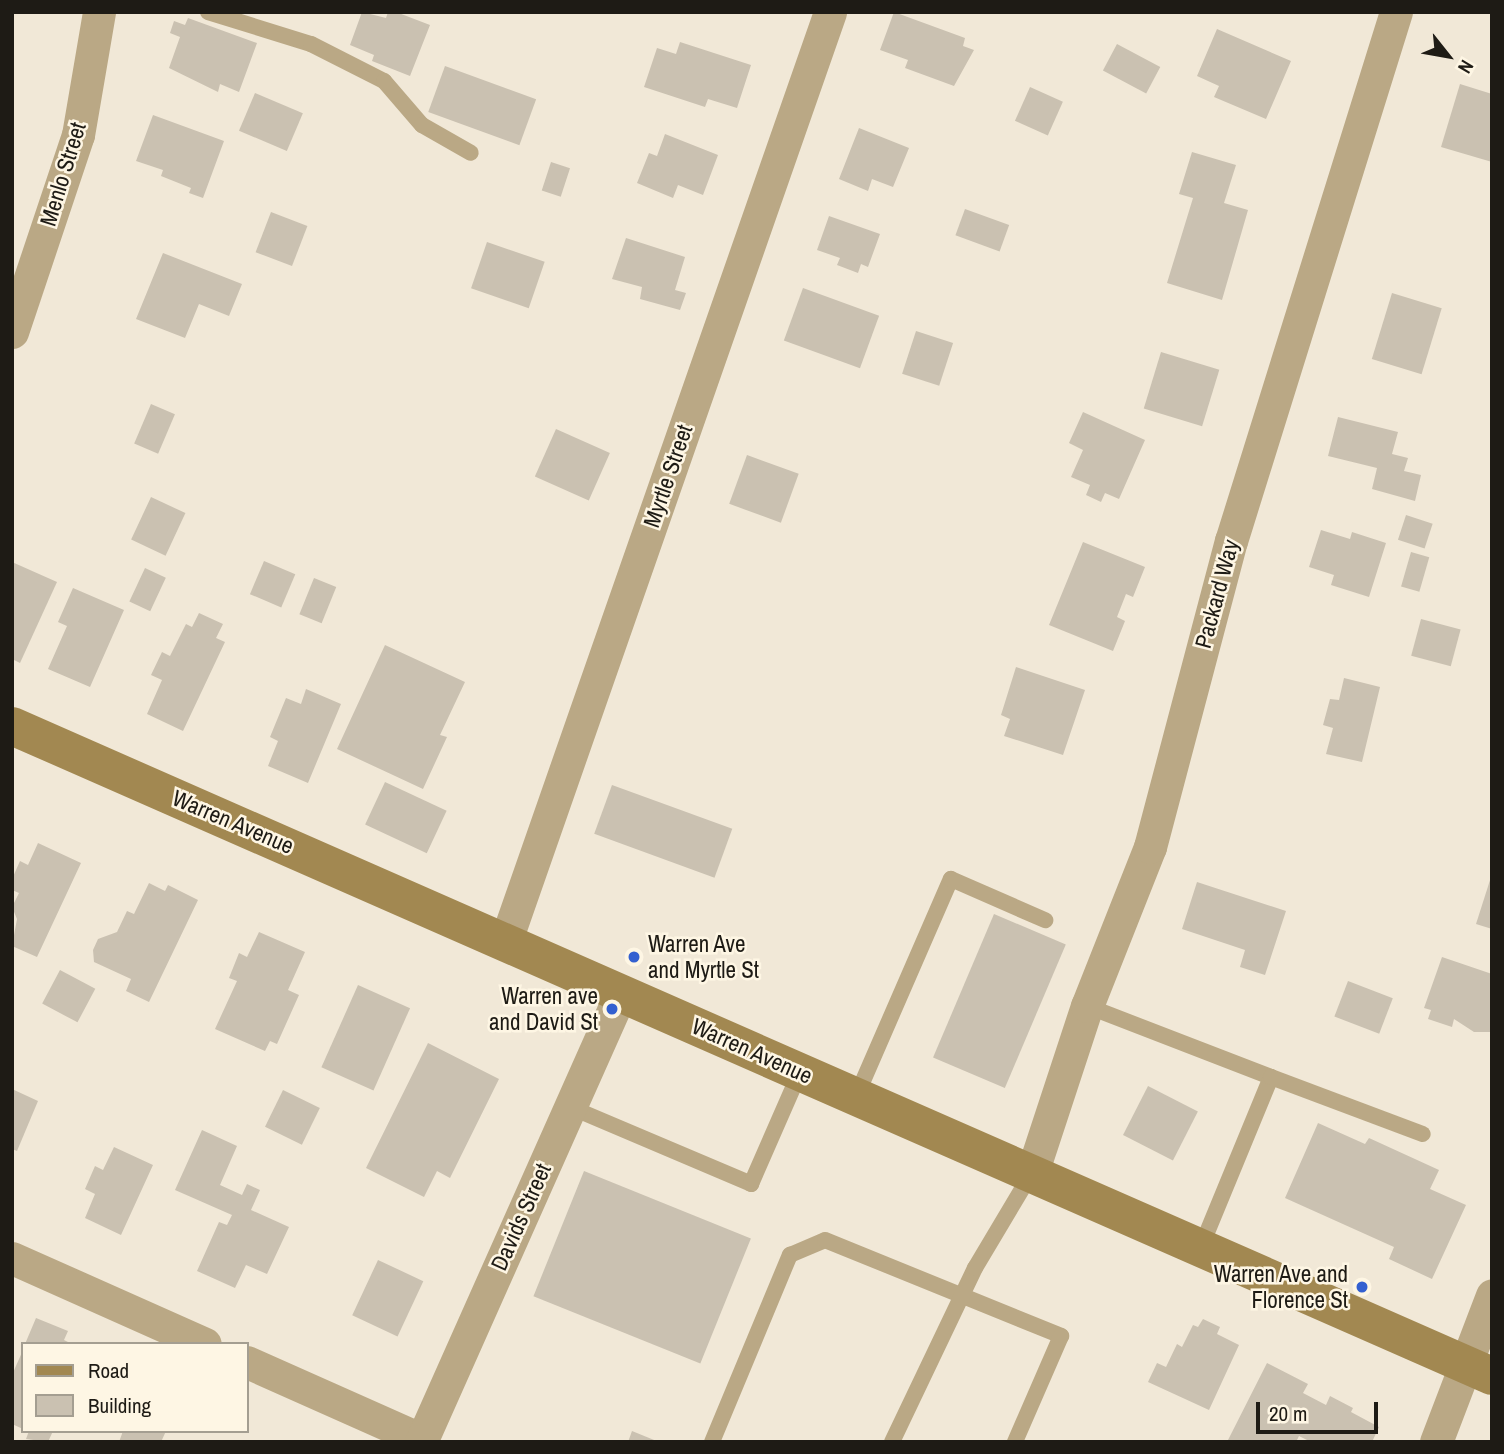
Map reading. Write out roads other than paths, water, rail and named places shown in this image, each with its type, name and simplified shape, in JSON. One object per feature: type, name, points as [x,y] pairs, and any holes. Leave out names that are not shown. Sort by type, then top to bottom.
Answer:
[{"type":"main road","name":"Warren Avenue","points":[[12,726],[506,940],[1479,1371]]},
{"type":"street","name":"Menlo Street","points":[[12,332],[78,135],[100,12]]},
{"type":"street","name":"Myrtle Street","points":[[506,940],[830,12]]},
{"type":"street","name":"Packard Way","points":[[1032,1172],[1087,1006],[1150,847],[1231,541],[1396,12]]},
{"type":"street","name":"Davids Street","points":[[422,1441],[621,993]]},
{"type":"street","points":[[12,1258],[201,1342]]},
{"type":"street","points":[[1436,1442],[1479,1371],[1492,1295]]},
{"type":"street","points":[[248,1362],[422,1441]]},
{"type":"lane","points":[[208,12],[311,44],[384,81],[422,125],[471,153]]},
{"type":"lane","points":[[856,1097],[951,879],[1045,920]]},
{"type":"lane","points":[[1087,1006],[1423,1134]]},
{"type":"lane","points":[[570,1107],[751,1184],[800,1072]]},
{"type":"lane","points":[[1201,1247],[1271,1077]]},
{"type":"lane","points":[[892,1442],[963,1296],[1032,1172]]},
{"type":"lane","points":[[712,1442],[790,1255],[825,1240],[1061,1336],[1015,1442]]},
{"type":"place","name":"Warren Ave and Myrtle St","points":[[634,957]]},
{"type":"place","name":"Warren ave and David St","points":[[612,1009]]},
{"type":"place","name":"Warren Ave and Florence St","points":[[1362,1287]]}]
